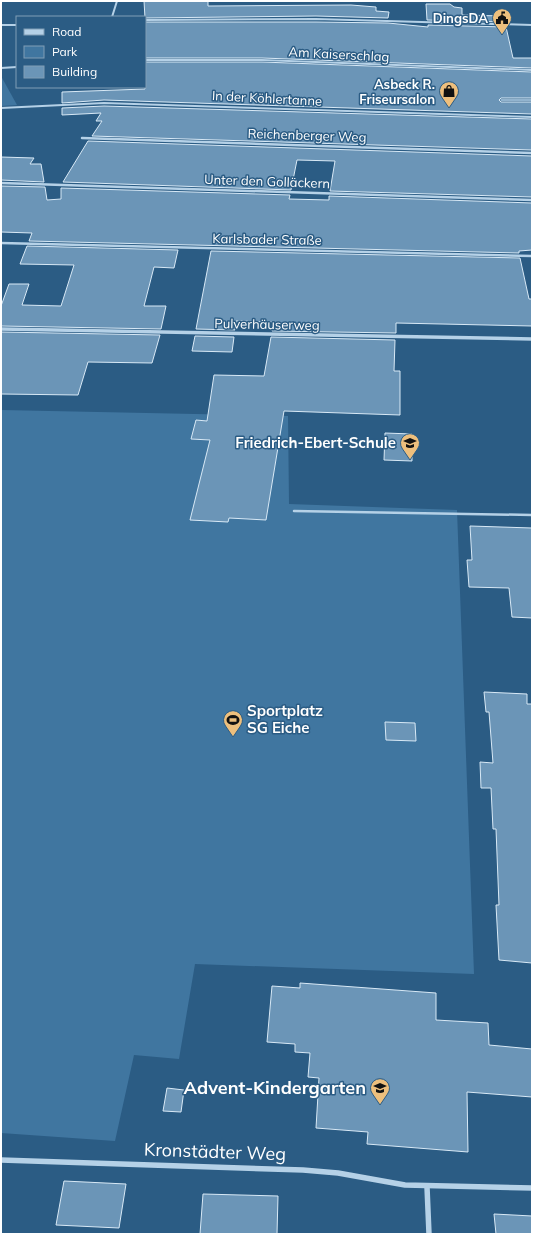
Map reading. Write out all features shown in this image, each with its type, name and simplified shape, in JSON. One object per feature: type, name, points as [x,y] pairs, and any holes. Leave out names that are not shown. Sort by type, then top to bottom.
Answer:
[{"type":"street","points":[[112,16],[117,1]]},
{"type":"street","points":[[146,20],[289,19],[532,25]]},
{"type":"street","points":[[1,26],[16,25]]},
{"type":"street","name":"Am Kaiserschlag","points":[[146,60],[262,60],[532,70]]},
{"type":"street","points":[[1,68],[16,67]]},
{"type":"street","name":"In der Köhlertanne","points":[[1,108],[111,103],[532,117]]},
{"type":"street","name":"Reichenberger Weg","points":[[82,138],[532,153]]},
{"type":"street","name":"Unter den Golläckern","points":[[1,183],[532,200]]},
{"type":"street","name":"Karlsbader Straße","points":[[1,243],[532,256]]},
{"type":"street","name":"Pulverhäuserweg","points":[[1,329],[532,339]]},
{"type":"street","name":"Kronstädter Weg","points":[[1,1160],[310,1170],[427,1187],[532,1188]]},
{"type":"street","points":[[427,1187],[429,1234]]},
{"type":"lane","points":[[500,100],[532,100]]},
{"type":"lane","points":[[294,511],[532,516]]},
{"type":"green space","points":[[1,76],[17,105],[1,106]]},
{"type":"green space","name":"Sportplatz SG Eiche","points":[[1,410],[288,416],[289,504],[457,510],[474,974],[195,964],[179,1059],[134,1055],[115,1141],[1,1133]]},
{"type":"building","points":[[144,1],[208,1],[208,6],[351,5],[376,7],[376,11],[389,12],[388,18],[316,16],[146,18]]},
{"type":"building","points":[[426,4],[450,4],[454,7],[462,8],[462,15],[503,16],[504,22],[427,20]]},
{"type":"building","points":[[146,22],[388,23],[428,27],[428,25],[506,27],[513,58],[532,58],[532,68],[262,58],[146,58]]},
{"type":"building","points":[[146,62],[262,62],[532,72],[532,98],[501,98],[499,100],[501,102],[532,102],[532,114],[104,100],[62,103],[62,92],[145,89]]},
{"type":"building","points":[[104,106],[532,119],[532,150],[92,136],[102,121],[96,121],[101,113],[62,115],[62,108]]},
{"type":"building","points":[[88,141],[532,156],[532,197],[330,191],[335,161],[297,160],[291,190],[63,182]]},
{"type":"building","points":[[1,157],[34,158],[30,164],[41,164],[44,182],[1,180]]},
{"type":"building","points":[[1,186],[45,187],[47,200],[61,199],[61,188],[290,195],[289,199],[329,200],[329,196],[532,203],[532,250],[519,251],[519,253],[29,241],[32,233],[1,232]]},
{"type":"building","points":[[27,246],[178,250],[174,268],[154,267],[144,306],[166,306],[161,329],[1,326],[1,306],[9,284],[29,284],[22,305],[61,306],[74,265],[20,264]]},
{"type":"building","points":[[211,251],[520,258],[529,299],[532,299],[532,326],[396,323],[396,333],[272,331],[274,322],[236,321],[235,330],[196,329]]},
{"type":"building","points":[[1,332],[160,335],[152,363],[88,362],[78,395],[1,394]]},
{"type":"building","points":[[195,336],[234,337],[232,352],[192,351]]},
{"type":"building","points":[[271,337],[395,340],[394,371],[400,371],[400,415],[284,411],[266,520],[229,518],[228,522],[190,520],[210,440],[191,439],[196,420],[207,421],[214,375],[264,376]]},
{"type":"building","points":[[385,433],[412,434],[412,461],[384,460]]},
{"type":"building","points":[[470,526],[532,528],[532,618],[512,617],[509,588],[469,587],[467,560],[472,560]]},
{"type":"building","points":[[484,692],[527,694],[527,704],[532,704],[532,963],[499,960],[496,905],[499,905],[496,829],[493,829],[491,788],[481,788],[480,762],[493,763],[489,712],[486,712]]},
{"type":"building","points":[[385,722],[415,723],[416,741],[386,740]]},
{"type":"building","points":[[300,983],[436,993],[436,1020],[488,1023],[489,1045],[532,1049],[532,1097],[467,1092],[468,1152],[367,1144],[368,1132],[316,1128],[319,1078],[308,1077],[310,1053],[295,1052],[295,1044],[267,1042],[272,986],[300,988]]},
{"type":"building","points":[[167,1088],[184,1090],[181,1112],[163,1111]]},
{"type":"building","points":[[64,1181],[126,1184],[119,1228],[56,1225]]},
{"type":"building","points":[[203,1194],[278,1196],[277,1234],[200,1234]]},
{"type":"building","points":[[494,1214],[532,1216],[532,1234],[496,1234]]},
{"type":"place","name":"DingsDA","points":[[502,35]]},
{"type":"place","name":"Asbeck R. Friseursalon","points":[[449,108]]},
{"type":"place","name":"Friedrich-Ebert-Schule","points":[[410,460]]},
{"type":"place","name":"Sportplatz SG Eiche","points":[[233,737]]},
{"type":"place","name":"Advent-Kindergarten","points":[[380,1105]]}]
